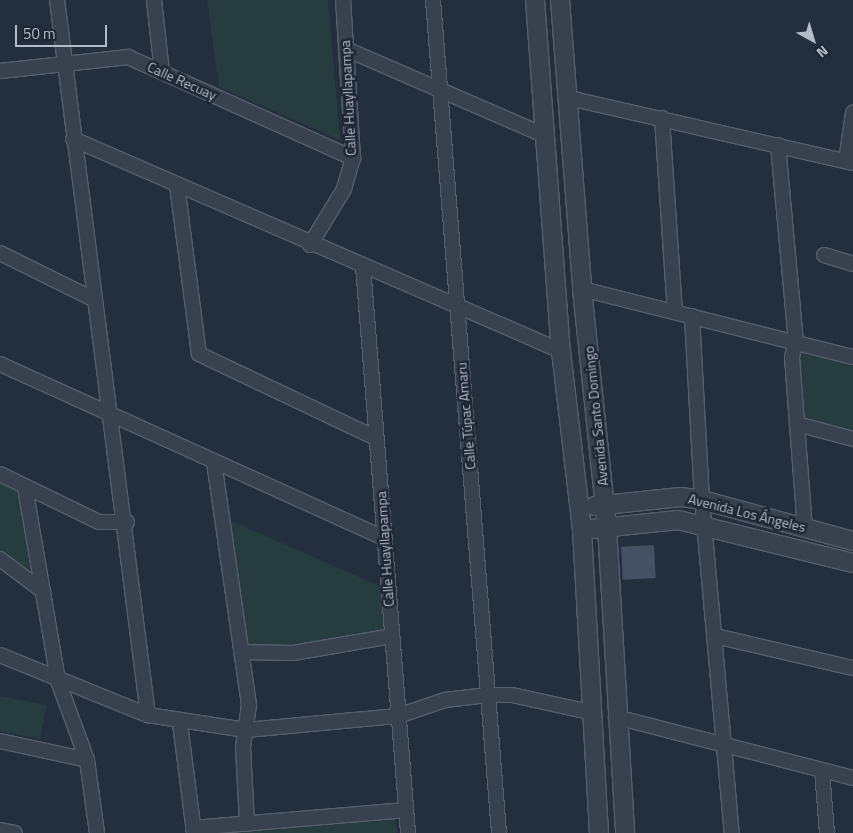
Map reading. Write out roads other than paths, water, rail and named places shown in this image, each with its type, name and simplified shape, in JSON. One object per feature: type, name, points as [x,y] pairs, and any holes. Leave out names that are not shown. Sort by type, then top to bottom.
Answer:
[{"type":"street","points":[[57,0],[73,139],[127,522],[148,715]]},
{"type":"street","points":[[154,0],[162,72]]},
{"type":"street","name":"Calle Huayllapampa","points":[[310,245],[344,188],[353,158],[343,0]]},
{"type":"street","name":"Calle Túpac Amaru","points":[[433,0],[499,833]]},
{"type":"street","name":"Avenida Santo Domingo","points":[[535,0],[561,351],[582,530],[590,712],[598,833]]},
{"type":"street","name":"Avenida Santo Domingo","points":[[560,0],[569,98],[582,288],[607,527],[616,717],[625,833]]},
{"type":"street","points":[[346,49],[440,93],[546,136]]},
{"type":"street","name":"Calle Recuay","points":[[0,71],[128,57],[353,158]]},
{"type":"street","points":[[569,98],[849,162],[853,113]]},
{"type":"street","points":[[662,118],[675,312]]},
{"type":"street","points":[[73,139],[310,245],[561,351]]},
{"type":"street","points":[[778,145],[796,342],[792,357],[805,528]]},
{"type":"street","points":[[177,185],[198,354],[376,438]]},
{"type":"street","points":[[0,253],[95,300]]},
{"type":"street","points":[[824,255],[853,264]]},
{"type":"street","name":"Calle Huayllapampa","points":[[362,266],[408,833]]},
{"type":"street","points":[[582,288],[853,357]]},
{"type":"street","points":[[692,316],[702,500],[726,744],[732,833]]},
{"type":"street","points":[[0,364],[385,539]]},
{"type":"street","points":[[797,424],[853,439]]},
{"type":"street","points":[[214,462],[249,705],[246,730],[247,824]]},
{"type":"street","points":[[0,474],[99,522],[127,522]]},
{"type":"street","points":[[26,487],[58,681],[87,760],[97,833]]},
{"type":"street","name":"Avenida Los Ángeles","points":[[580,508],[681,497],[702,500],[853,541]]},
{"type":"street","name":"Avenida Los Ángeles","points":[[582,530],[678,520],[705,524],[853,563]]},
{"type":"street","points":[[0,560],[43,591]]},
{"type":"street","points":[[242,652],[293,653],[392,636]]},
{"type":"street","points":[[715,636],[853,668]]},
{"type":"street","points":[[0,655],[58,681],[148,715],[180,723],[246,730],[398,716],[445,700],[488,695],[512,695],[590,712]]},
{"type":"street","points":[[616,717],[853,778]]},
{"type":"street","points":[[180,723],[194,830],[406,810]]},
{"type":"street","points":[[0,740],[87,760]]},
{"type":"street","points":[[822,770],[828,833]]},
{"type":"street","points":[[0,830],[15,833]]}]
